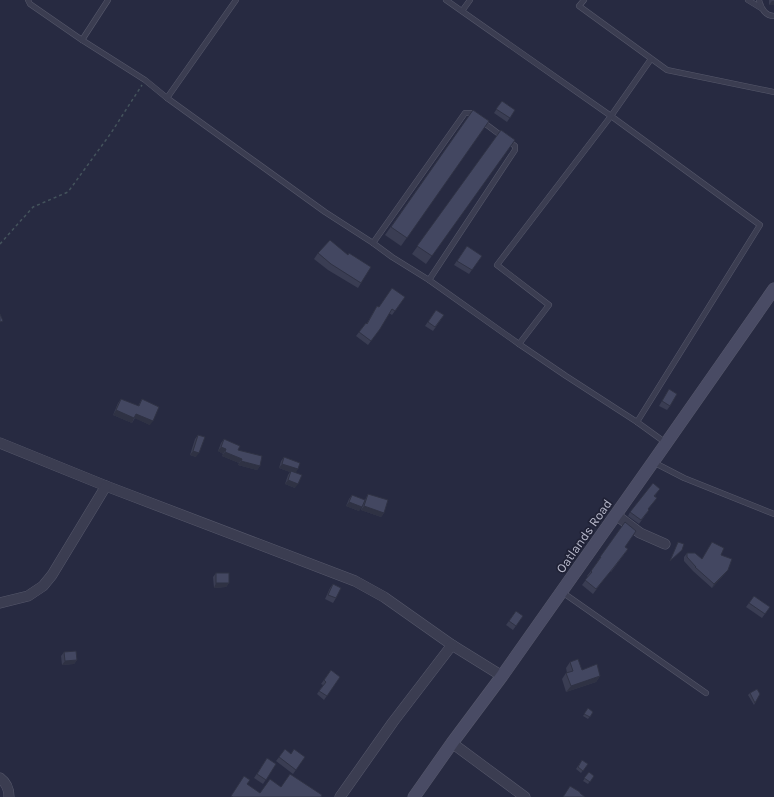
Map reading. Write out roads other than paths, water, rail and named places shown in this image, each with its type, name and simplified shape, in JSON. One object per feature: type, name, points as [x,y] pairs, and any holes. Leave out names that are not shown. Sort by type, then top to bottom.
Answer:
[{"type":"street","name":"Oatlands Road","points":[[414,797],[502,676],[774,290]]},
{"type":"street","points":[[0,443],[106,486],[355,582],[384,597],[452,645],[502,676]]},
{"type":"street","points":[[0,603],[28,596],[43,586],[52,575],[106,486]]},
{"type":"street","points":[[616,515],[640,533],[665,544]]},
{"type":"street","points":[[340,797],[393,722],[452,645]]},
{"type":"street","points":[[452,743],[525,797]]},
{"type":"street","points":[[0,778],[4,781],[9,790],[9,797]]},
{"type":"lane","points":[[28,0],[30,4],[82,40],[145,80],[167,98],[325,212],[429,280],[519,344],[667,443]]},
{"type":"lane","points":[[82,40],[108,0]]},
{"type":"lane","points":[[167,98],[236,0]]},
{"type":"lane","points":[[446,0],[611,116],[760,224],[637,422]]},
{"type":"lane","points":[[462,11],[470,0]]},
{"type":"lane","points":[[584,0],[579,6],[667,70],[774,92]]},
{"type":"lane","points":[[748,0],[770,16],[774,16]]},
{"type":"lane","points":[[759,0],[761,8]]},
{"type":"lane","points":[[519,344],[549,305],[497,266],[611,116],[651,59]]},
{"type":"lane","points":[[373,243],[465,113],[471,112],[515,146],[516,150],[429,280]]},
{"type":"lane","points":[[653,462],[684,478],[774,514]]},
{"type":"lane","points":[[561,592],[706,693]]}]
